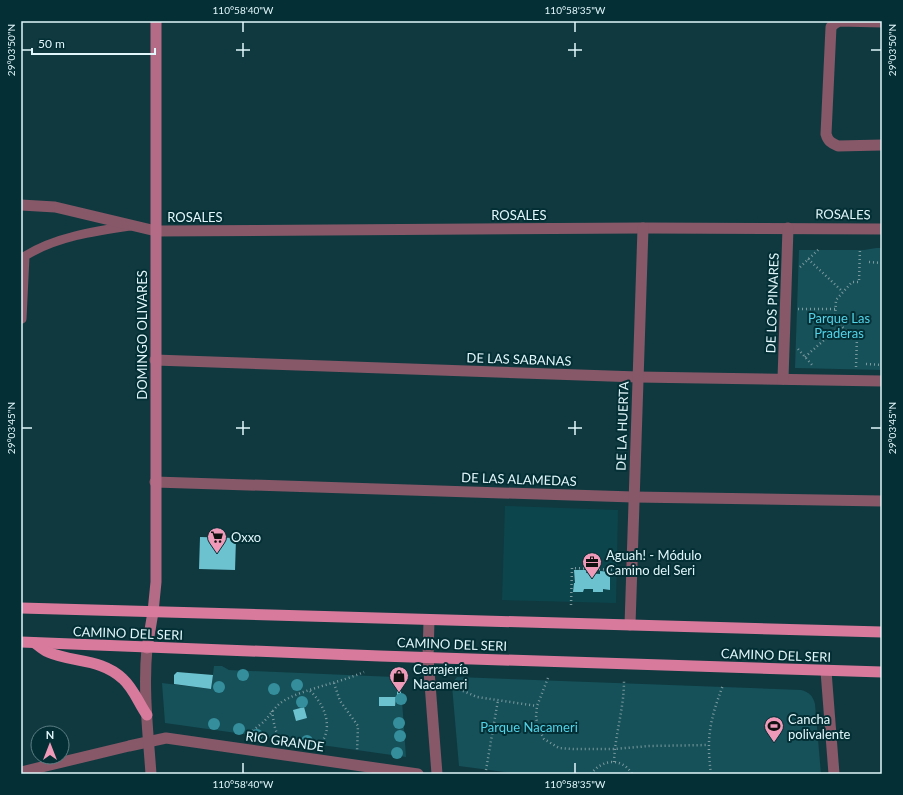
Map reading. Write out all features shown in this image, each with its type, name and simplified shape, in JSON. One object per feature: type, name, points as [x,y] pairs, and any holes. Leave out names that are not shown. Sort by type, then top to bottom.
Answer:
[{"type":"main road","name":"DOMINGO OLIVARES","points":[[147,648],[156,582],[156,21]]},
{"type":"main road","name":"CAMINO DEL SERI","points":[[21,608],[882,632]]},
{"type":"main road","name":"CAMINO DEL SERI","points":[[21,642],[428,658],[882,672]]},
{"type":"main road","points":[[35,643],[46,652],[65,658],[97,664],[110,670],[123,679],[132,690],[147,715]]},
{"type":"street","points":[[882,22],[839,22],[834,24],[831,28],[826,134],[828,140],[838,146],[882,145]]},
{"type":"street","name":"ROSALES","points":[[21,205],[55,207],[156,231],[643,228],[882,229]]},
{"type":"street","name":"DE LA HUERTA","points":[[630,624],[643,228]]},
{"type":"street","name":"DE LOS PINARES","points":[[784,379],[788,228]]},
{"type":"street","name":"DE LAS SABANAS","points":[[155,360],[638,377],[882,381]]},
{"type":"street","name":"DE LAS ALAMEDAS","points":[[155,482],[633,497],[882,501]]},
{"type":"street","points":[[429,620],[428,658],[437,774]]},
{"type":"street","points":[[147,648],[145,665],[151,774]]},
{"type":"street","points":[[826,671],[834,774]]},
{"type":"street","name":"RIO GRANDE","points":[[21,772],[166,738],[418,774]]},
{"type":"lane","points":[[22,319],[25,256],[37,248],[90,232],[133,226]]},
{"type":"path","points":[[797,270],[820,248]]},
{"type":"path","points":[[856,372],[857,337],[851,337],[835,318],[836,300],[852,282],[859,282],[860,248]]},
{"type":"path","points":[[808,259],[843,292]]},
{"type":"path","points":[[869,262],[882,263]]},
{"type":"path","points":[[796,309],[836,309]]},
{"type":"path","points":[[806,357],[841,325]]},
{"type":"path","points":[[795,345],[816,371]]},
{"type":"path","points":[[866,364],[882,365]]},
{"type":"path","points":[[571,605],[572,568],[618,570]]},
{"type":"path","points":[[248,737],[254,728],[261,724],[272,710],[283,700],[364,672]]},
{"type":"path","points":[[548,678],[537,706],[536,717],[538,727],[544,739],[559,748],[573,750],[708,745]]},
{"type":"path","points":[[614,762],[614,749],[623,704],[624,681]]},
{"type":"path","points":[[334,683],[340,701],[358,726],[357,753]]},
{"type":"path","points":[[711,774],[708,745],[709,731],[714,710],[723,685]]},
{"type":"path","points":[[452,686],[477,698],[537,706]]},
{"type":"path","points":[[310,691],[317,697],[324,708],[326,722],[325,736],[317,747]]},
{"type":"path","points":[[486,770],[498,700]]},
{"type":"path","points":[[272,710],[276,730],[279,737],[285,742]]},
{"type":"path","points":[[591,774],[595,768],[604,763],[614,762],[624,765],[632,774]]},
{"type":"shaded area","points":[[505,506],[618,510],[616,603],[502,600]]},
{"type":"green space","name":"Parque Las Praderas","points":[[882,248],[882,370],[795,368],[799,250],[864,250]]},
{"type":"green space","points":[[214,666],[222,666],[229,670],[395,677],[399,679],[401,686],[406,757],[165,723],[162,683],[211,689]]},
{"type":"green space","name":"Parque Nacameri","points":[[457,677],[801,690],[810,695],[815,704],[821,774],[519,774],[459,766],[452,686]]},
{"type":"building","name":"Oxxo","points":[[200,537],[236,538],[235,570],[199,569]]},
{"type":"building","name":"Aguah! - Módulo Camino del Seri","points":[[574,570],[587,570],[586,573],[600,574],[600,571],[610,572],[610,590],[603,589],[603,592],[593,592],[593,589],[584,589],[583,592],[573,592],[575,583]]},
{"type":"building","points":[[177,672],[213,675],[211,689],[174,684],[174,675]]},
{"type":"building","name":"Cerrajería Nacameri","points":[[397,690],[401,690],[401,695],[397,695]]},
{"type":"building","points":[[379,697],[396,697],[395,706],[379,706]]},
{"type":"building","points":[[304,707],[307,718],[296,721],[293,710]]},
{"type":"place","name":"Oxxo","points":[[217,554]]},
{"type":"place","name":"Aguah! - Módulo Camino del Seri","points":[[592,579]]},
{"type":"place","name":"Cerrajería Nacameri","points":[[399,693]]},
{"type":"place","name":"Cancha polivalente","points":[[774,743]]}]
